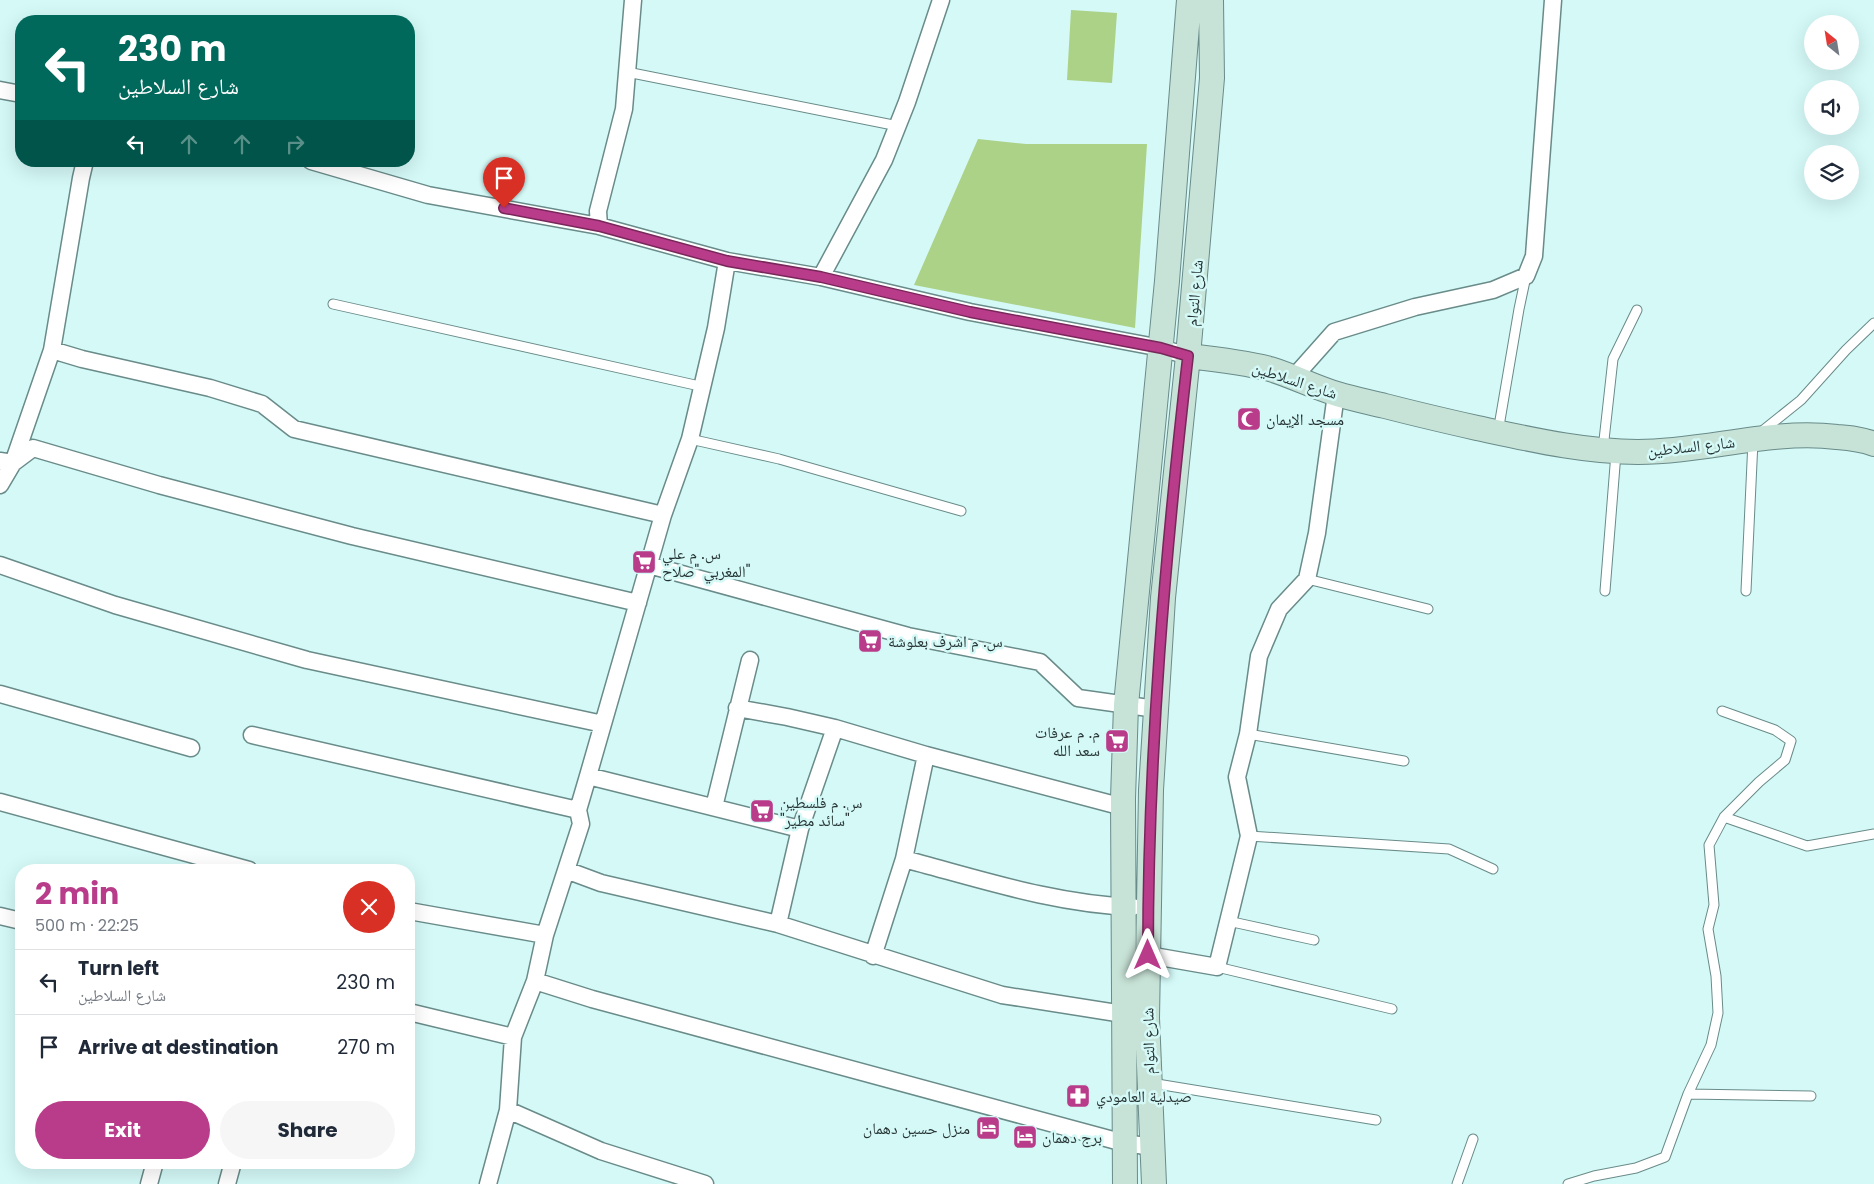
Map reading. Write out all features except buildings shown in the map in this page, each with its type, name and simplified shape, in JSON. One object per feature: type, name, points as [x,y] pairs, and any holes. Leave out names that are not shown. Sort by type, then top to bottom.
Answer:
[{"type":"main road","name":"شارع التوام","points":[[1125,1184],[1123,807],[1126,705],[1161,348],[1189,0]]},
{"type":"main road","name":"شارع التوام","points":[[1154,1184],[1154,1147],[1148,1083],[1147,1018],[1151,790],[1163,598],[1188,356],[1212,78],[1211,0]]},
{"type":"main road","name":"شارع السلاطين","points":[[1188,356],[1239,362],[1294,377],[1336,394],[1441,420],[1543,442],[1610,450],[1666,450],[1798,434],[1866,440],[1874,444]]},
{"type":"street","points":[[599,226],[598,211],[624,109],[633,0]]},
{"type":"street","points":[[821,277],[884,160],[898,126],[941,0]]},
{"type":"street","points":[[1294,377],[1334,332],[1415,307],[1493,290],[1526,276],[1534,256],[1553,0]]},
{"type":"street","points":[[0,90],[15,93]]},
{"type":"street","points":[[0,485],[6,462],[52,350],[83,167]]},
{"type":"street","name":"شارع السلاطين","points":[[332,167],[428,195],[599,226],[727,261],[821,277],[970,312],[1161,348],[1188,356]]},
{"type":"street","points":[[488,1184],[508,1110],[513,1037],[535,981],[545,935],[581,824],[578,810],[663,515],[690,439],[704,387],[727,261]]},
{"type":"street","points":[[52,350],[82,359],[210,388],[262,404],[294,429],[663,515]]},
{"type":"street","points":[[1148,955],[1218,967],[1249,836],[1237,777],[1248,734],[1258,656],[1279,610],[1307,579],[1317,533],[1336,394]]},
{"type":"street","points":[[6,462],[33,448],[159,485],[352,536],[638,603]]},
{"type":"street","points":[[649,565],[908,636],[1040,662],[1078,698],[1156,709]]},
{"type":"street","points":[[0,566],[115,605],[307,660],[603,724]]},
{"type":"street","points":[[714,807],[750,660]]},
{"type":"street","points":[[0,694],[191,748]]},
{"type":"street","points":[[737,708],[835,728],[926,755],[1123,807]]},
{"type":"street","points":[[778,924],[800,829],[835,728]]},
{"type":"street","points":[[252,735],[578,810]]},
{"type":"street","points":[[873,956],[904,859],[926,755]]},
{"type":"street","points":[[588,776],[800,829]]},
{"type":"street","points":[[0,802],[227,864]]},
{"type":"street","points":[[904,859],[1046,897],[1148,907]]},
{"type":"street","points":[[566,870],[601,883],[778,924],[873,956],[1002,995],[1123,1014]]},
{"type":"street","points":[[415,912],[545,935]]},
{"type":"street","points":[[0,916],[15,920]]},
{"type":"street","points":[[535,981],[592,999],[1124,1142],[1154,1147]]},
{"type":"street","points":[[415,1013],[513,1037]]},
{"type":"street","points":[[508,1110],[601,1151],[705,1184]]},
{"type":"street","points":[[149,1184],[153,1169]]},
{"type":"street","points":[[227,1184],[231,1169]]},
{"type":"lane","points":[[627,72],[898,126]]},
{"type":"lane","points":[[1498,432],[1526,276]]},
{"type":"lane","points":[[333,304],[704,387]]},
{"type":"lane","points":[[1605,591],[1613,359],[1638,310]]},
{"type":"lane","points":[[1746,591],[1753,438],[1801,400],[1846,350],[1874,323]]},
{"type":"lane","points":[[690,439],[779,459],[961,511]]},
{"type":"lane","points":[[1307,579],[1428,609]]},
{"type":"lane","points":[[1568,1184],[1594,1176],[1636,1168],[1665,1158],[1688,1094],[1711,1045],[1718,1014],[1716,976],[1708,929],[1714,905],[1709,845],[1724,817],[1759,782],[1785,760],[1791,741],[1774,730],[1722,711]]},
{"type":"lane","points":[[1248,734],[1404,761]]},
{"type":"lane","points":[[1724,817],[1807,846],[1874,834]]},
{"type":"lane","points":[[1249,836],[1449,849],[1493,869]]},
{"type":"lane","points":[[1228,921],[1314,940]]},
{"type":"lane","points":[[1218,967],[1392,1009]]},
{"type":"lane","points":[[1148,1083],[1376,1120]]},
{"type":"lane","points":[[1688,1094],[1811,1096]]},
{"type":"lane","points":[[1458,1184],[1473,1139]]},
{"type":"green space","points":[[1071,10],[1117,13],[1112,83],[1067,80]]},
{"type":"green space","points":[[978,139],[1026,144],[1147,144],[1135,328],[914,285]]},
{"type":"place","name":"مسجد الإيمان","points":[[1249,419]]},
{"type":"place","name":"س. م علي المغربي \"صلاح\"","points":[[644,562]]},
{"type":"place","name":"س. م اشرف بعلوشة","points":[[870,641]]},
{"type":"place","name":"م. م عرفات سعد الله","points":[[1117,741]]},
{"type":"place","name":"س. م فلسطين \"سائد مطير\"","points":[[762,811]]},
{"type":"place","name":"صيدلية العامودي","points":[[1078,1096]]},
{"type":"place","name":"منزل حسين دهمان","points":[[988,1128]]},
{"type":"place","name":"برج دهمان","points":[[1025,1137]]},
{"type":"route","points":[[504,208],[599,226],[727,261],[821,277],[970,312],[1161,348],[1188,356],[1163,598],[1151,790],[1148,955]]}]
